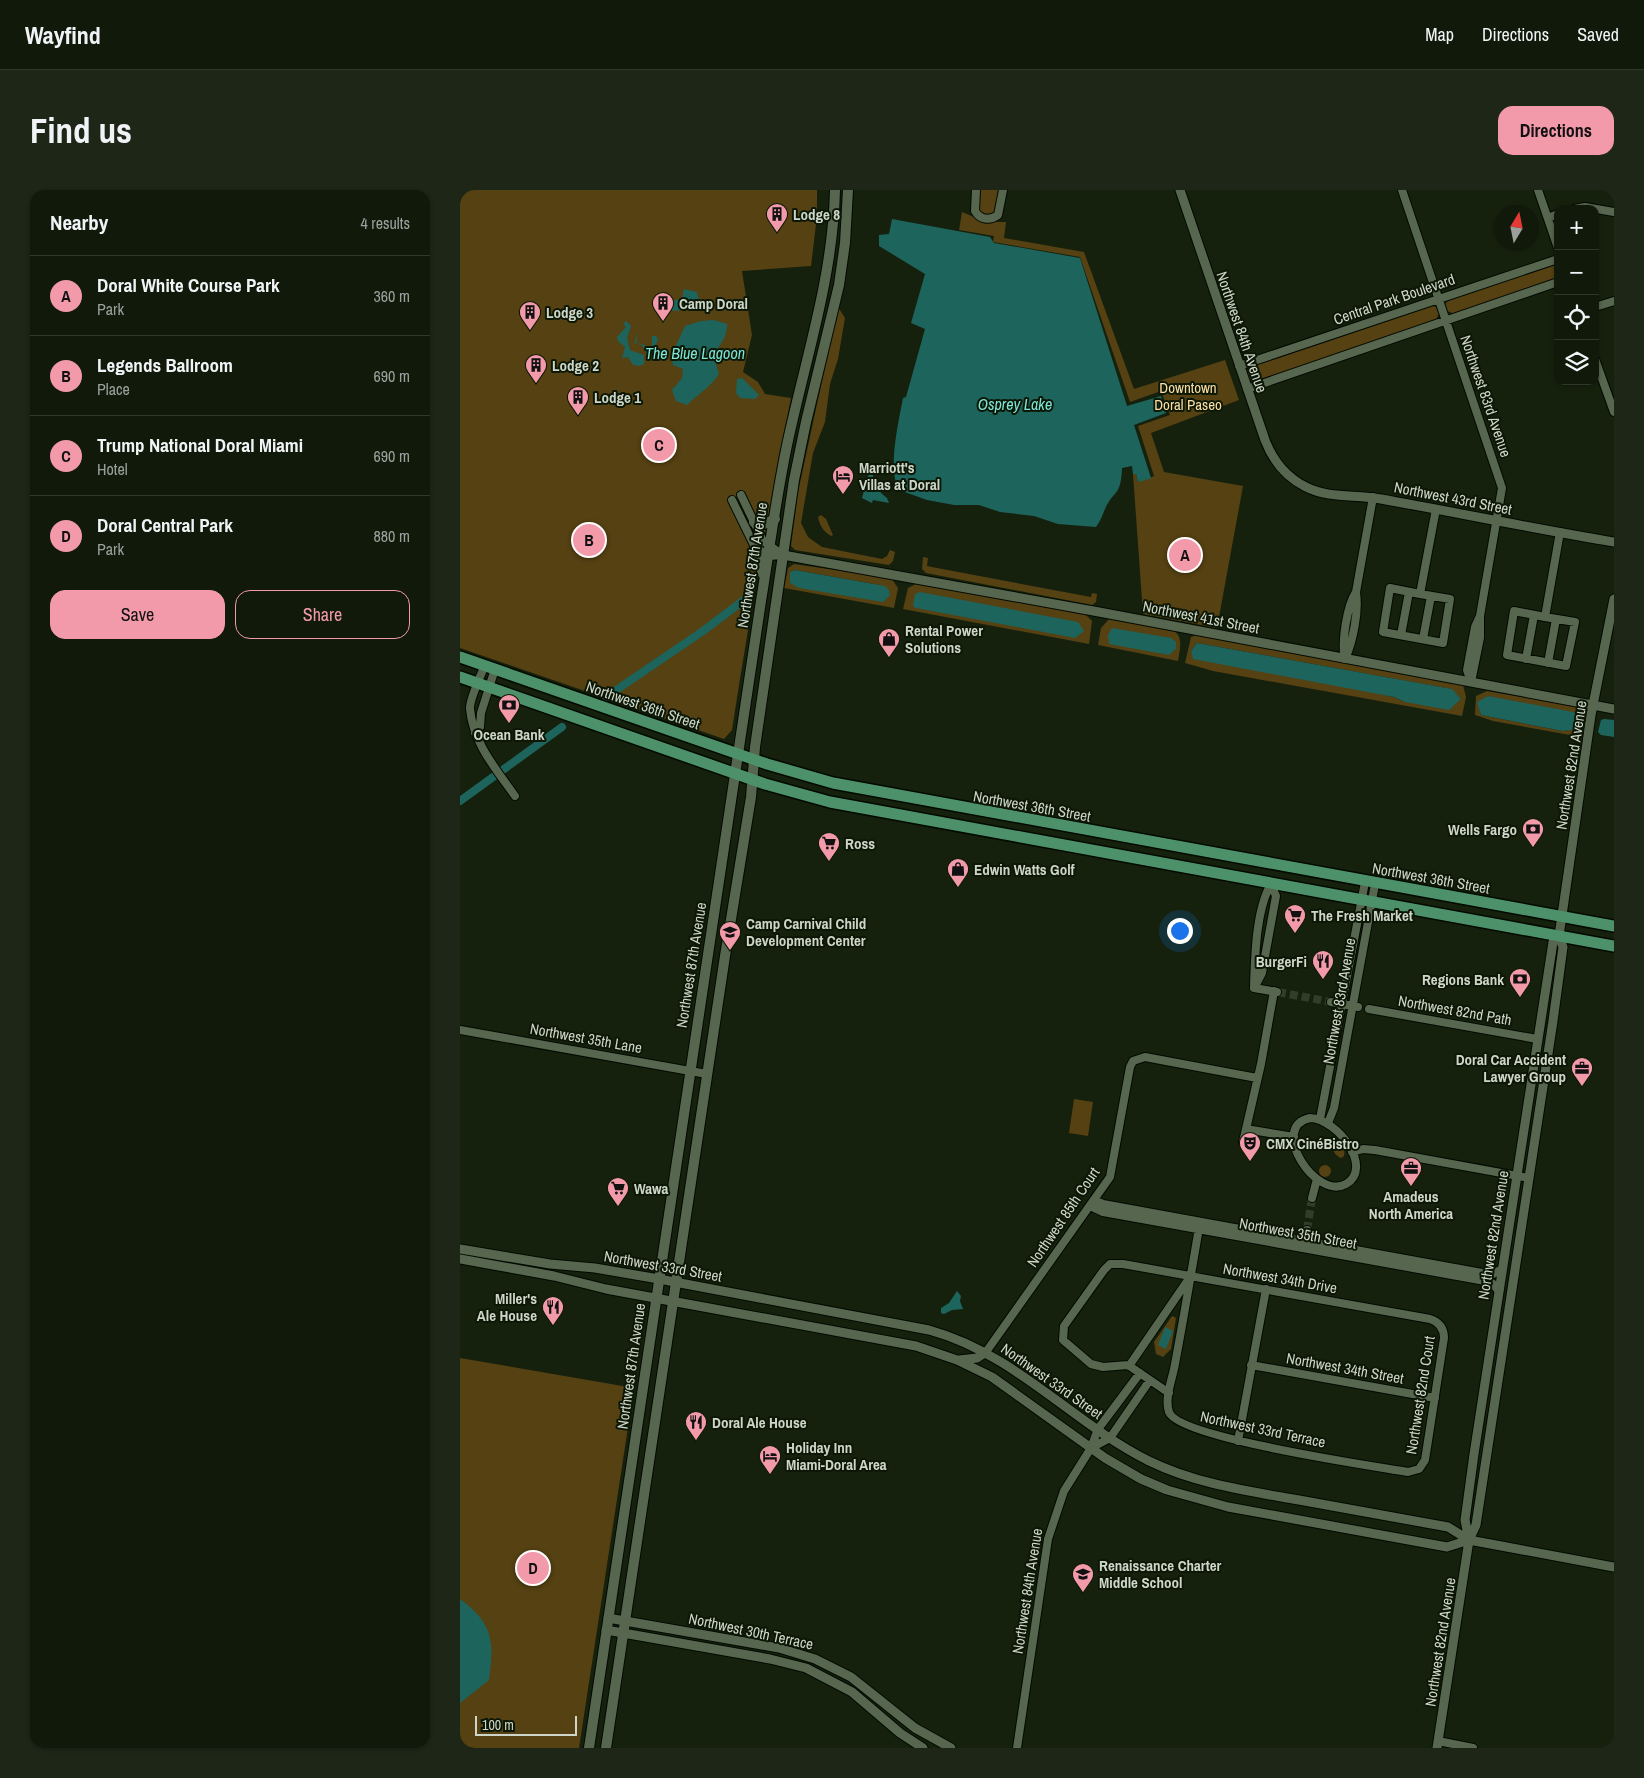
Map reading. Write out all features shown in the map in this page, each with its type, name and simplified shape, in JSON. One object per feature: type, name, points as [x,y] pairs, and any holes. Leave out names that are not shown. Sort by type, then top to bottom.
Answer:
[{"type":"main road","name":"Northwest 87th Avenue","points":[[588,1748],[757,624],[787,444],[826,282],[835,190]]},
{"type":"main road","name":"Northwest 87th Avenue","points":[[606,1748],[752,779],[783,555],[798,459],[839,285],[845,238],[848,190]]},
{"type":"main road","points":[[826,282],[839,285]]},
{"type":"main road","points":[[754,522],[764,524],[775,519]]},
{"type":"main road","points":[[755,547],[764,580]]},
{"type":"main road","points":[[757,624],[763,644],[762,660],[766,670]]},
{"type":"main road","name":"Northwest 36th Street","points":[[460,657],[754,760],[833,784],[1614,926]]},
{"type":"main road","points":[[460,677],[752,779],[830,802],[1614,946]]},
{"type":"main road","points":[[605,727],[624,723],[632,717]]},
{"type":"main road","points":[[622,734],[639,726],[656,725]]},
{"type":"main road","points":[[912,818],[918,810],[945,805]]},
{"type":"main road","points":[[1155,862],[1158,844]]},
{"type":"main road","points":[[1271,884],[1274,865]]},
{"type":"main road","points":[[705,971],[722,973]]},
{"type":"main road","points":[[629,1482],[645,1484]]},
{"type":"street","points":[[976,190],[975,211],[981,218],[988,219],[998,215],[1003,190]]},
{"type":"street","name":"Northwest 84th Avenue","points":[[1180,190],[1239,366],[1272,457],[1290,476]]},
{"type":"street","name":"Northwest 83rd Avenue","points":[[1402,190],[1502,486],[1498,521],[1480,616],[1475,627],[1467,670],[1471,682]]},
{"type":"street","points":[[1538,190],[1554,236]]},
{"type":"street","points":[[1599,209],[1614,212]]},
{"type":"street","points":[[1548,218],[1554,216]]},
{"type":"street","name":"Central Park Boulevard","points":[[1239,366],[1554,260]]},
{"type":"street","points":[[1247,389],[1554,283]]},
{"type":"street","points":[[1599,307],[1614,301]]},
{"type":"street","points":[[1599,371],[1614,412]]},
{"type":"street","points":[[1605,388],[1614,385]]},
{"type":"street","name":"Northwest 43rd Street","points":[[1290,476],[1320,492],[1373,497],[1614,542]]},
{"type":"street","name":"Northwest 41st Street","points":[[740,496],[770,552]]},
{"type":"street","points":[[1344,659],[1342,648],[1350,606],[1356,592],[1373,497]]},
{"type":"street","points":[[732,500],[755,547]]},
{"type":"street","points":[[1420,594],[1436,509]]},
{"type":"street","points":[[1545,617],[1560,532]]},
{"type":"street","name":"Northwest 41st Street","points":[[755,547],[783,555],[1099,612],[1614,709]]},
{"type":"street","points":[[1390,588],[1410,592],[1450,599],[1443,643],[1383,632],[1390,588]]},
{"type":"street","points":[[1401,635],[1410,592]]},
{"type":"street","points":[[1423,639],[1431,596]]},
{"type":"street","name":"Northwest 82nd Avenue","points":[[1438,1745],[1469,1540],[1476,1525],[1563,947],[1559,936],[1561,917],[1594,705],[1612,618],[1614,599]]},
{"type":"street","points":[[1514,611],[1534,615],[1575,622],[1566,666],[1507,655],[1514,611]]},
{"type":"street","points":[[1526,659],[1534,615]]},
{"type":"street","points":[[1548,663],[1556,618]]},
{"type":"street","points":[[490,667],[478,683],[470,709],[472,726],[491,762],[515,796]]},
{"type":"street","points":[[475,732],[480,727],[481,713],[490,687],[490,667]]},
{"type":"street","name":"Northwest 83rd Avenue","points":[[1324,1121],[1343,1004],[1370,883]]},
{"type":"street","points":[[1254,988],[1259,926],[1265,894],[1271,884]]},
{"type":"street","points":[[1254,988],[1262,973],[1276,896],[1271,884]]},
{"type":"street","name":"Northwest 83rd Avenue","points":[[1324,1121],[1334,1108],[1355,1006],[1366,901]]},
{"type":"street","points":[[1259,926],[1270,928]]},
{"type":"street","name":"Northwest 82nd Avenue","points":[[1469,1540],[1465,1520],[1482,1403],[1537,1039],[1553,942],[1559,936]]},
{"type":"street","points":[[1243,1142],[1276,992],[1254,988]]},
{"type":"street","points":[[1331,1002],[1355,1006]]},
{"type":"street","name":"Northwest 82nd Path","points":[[1369,1008],[1537,1039]]},
{"type":"street","name":"Northwest 35th Lane","points":[[460,1030],[707,1074]]},
{"type":"street","points":[[1537,1039],[1542,1045],[1546,1062]]},
{"type":"street","name":"Northwest 85th Court","points":[[986,1352],[1110,1177],[1130,1067],[1135,1059],[1145,1057],[1257,1078]]},
{"type":"street","points":[[1526,1114],[1538,1116]]},
{"type":"street","points":[[1310,1118],[1324,1121],[1342,1134],[1352,1152],[1355,1166],[1354,1175],[1348,1182],[1336,1186],[1317,1179],[1300,1159],[1294,1137],[1301,1122],[1310,1118]]},
{"type":"street","points":[[1246,1129],[1294,1137]]},
{"type":"street","points":[[1352,1152],[1363,1149],[1375,1150],[1529,1178]]},
{"type":"street","points":[[1312,1198],[1317,1179]]},
{"type":"street","name":"Northwest 35th Street","points":[[1092,1203],[1199,1225],[1407,1263],[1486,1274],[1493,1274],[1502,1269]]},
{"type":"street","points":[[1190,1276],[1129,1366],[1169,1393],[1190,1276],[1199,1225]]},
{"type":"street","points":[[1304,1245],[1307,1230]]},
{"type":"street","name":"Northwest 33rd Street","points":[[460,1249],[555,1265],[595,1268],[676,1282],[902,1323],[946,1335],[986,1352],[1016,1369],[1110,1438],[1150,1462],[1198,1480],[1448,1527],[1469,1540],[1614,1567]]},
{"type":"street","name":"Northwest 33rd Street","points":[[460,1259],[554,1276],[594,1287],[893,1341],[956,1360],[1003,1384],[1091,1448],[1141,1479],[1203,1502],[1446,1547],[1469,1540]]},
{"type":"street","name":"Northwest 35th Street","points":[[1407,1263],[1488,1282],[1499,1291]]},
{"type":"street","name":"Northwest 34th Drive","points":[[1129,1366],[1121,1364],[1103,1367],[1091,1364],[1066,1346],[1062,1338],[1062,1332],[1104,1270],[1112,1264],[1123,1264],[1430,1319],[1440,1325]]},
{"type":"street","points":[[1238,1441],[1266,1289]]},
{"type":"street","name":"Northwest 82nd Court","points":[[1419,1469],[1425,1460],[1444,1338],[1440,1325]]},
{"type":"street","points":[[956,1360],[975,1359],[986,1352]]},
{"type":"street","name":"Northwest 34th Street","points":[[1252,1366],[1435,1398]]},
{"type":"street","name":"Northwest 84th Avenue","points":[[1017,1748],[1052,1522],[1064,1491],[1091,1448],[1098,1429],[1140,1372]]},
{"type":"street","points":[[1091,1448],[1110,1438],[1150,1380]]},
{"type":"street","name":"Northwest 33rd Terrace","points":[[1169,1393],[1168,1410],[1174,1419],[1204,1432],[1238,1441],[1408,1472],[1419,1469]]},
{"type":"street","points":[[1482,1403],[1486,1418],[1491,1426]]},
{"type":"street","name":"Northwest 30th Terrace","points":[[608,1618],[792,1651],[821,1661],[843,1672],[869,1689],[907,1723],[951,1748]]},
{"type":"street","name":"Northwest 30th Terrace","points":[[606,1630],[782,1661],[818,1673],[857,1696],[900,1733],[923,1748]]},
{"type":"street","points":[[707,1648],[709,1636]]},
{"type":"street","points":[[900,1733],[907,1723]]},
{"type":"street","points":[[1438,1745],[1473,1748]]},
{"type":"green space","points":[[460,190],[817,190],[817,216],[811,266],[742,271],[752,335],[743,372],[758,382],[765,394],[791,398],[745,646],[732,730],[724,739],[460,648]]},
{"type":"green space","points":[[979,190],[1001,190],[996,212],[991,216],[980,214],[976,205]]},
{"type":"green space","points":[[962,212],[986,222],[1006,222],[1004,238],[1084,252],[1134,389],[1225,360],[1239,400],[1151,433],[1164,472],[1243,486],[1217,628],[1143,614],[1133,474],[1136,474],[1138,482],[1145,477],[1147,479],[1154,476],[1138,426],[1170,415],[1161,391],[1130,402],[1080,257],[993,242],[994,236],[959,230]]},
{"type":"green space","points":[[1554,264],[1554,281],[1455,314],[1447,311],[1445,305],[1448,300]]},
{"type":"green space","name":"Downtown Doral Paseo","points":[[1430,305],[1436,307],[1439,314],[1435,321],[1258,382],[1249,379],[1247,372],[1251,365]]},
{"type":"green space","points":[[838,307],[845,318],[838,359],[830,384],[825,422],[813,453],[801,523],[808,537],[822,547],[882,559],[887,556],[890,550],[895,552],[893,561],[889,565],[795,550],[791,546],[798,492]]},
{"type":"green space","points":[[821,515],[826,519],[833,535],[831,536],[822,528],[818,517]]},
{"type":"green space","points":[[923,557],[928,558],[927,566],[1091,597],[1092,593],[1097,594],[1096,602],[1092,605],[926,573],[922,569]]},
{"type":"green space","points":[[794,564],[891,578],[898,588],[894,608],[784,588],[788,568]],"holes":[[[795,570],[885,586],[790,572]]]},
{"type":"green space","points":[[918,583],[1084,613],[1092,621],[1089,644],[903,609],[908,588]]},
{"type":"green space","points":[[1115,618],[1172,629],[1180,639],[1178,661],[1098,645],[1101,628],[1109,619]]},
{"type":"green space","points":[[1201,634],[1463,685],[1466,697],[1462,716],[1213,671],[1185,663],[1191,637]],"holes":[[[1197,643],[1451,689],[1461,699],[1405,702],[1394,697],[1191,651]]]},
{"type":"green space","points":[[1487,691],[1575,706],[1584,716],[1581,737],[1493,721],[1475,715],[1476,696]],"holes":[[[1488,696],[1580,723],[1577,729],[1563,731],[1481,715],[1478,703]]]},
{"type":"green space","points":[[1074,1099],[1093,1102],[1088,1136],[1069,1133]]},
{"type":"green space","points":[[1334,1138],[1344,1148],[1344,1156],[1341,1158],[1336,1155],[1332,1146]]},
{"type":"green space","points":[[1323,1165],[1327,1165],[1331,1171],[1327,1177],[1323,1177],[1319,1173],[1319,1169]]},
{"type":"green space","points":[[1172,1316],[1176,1318],[1171,1349],[1163,1357],[1156,1354],[1154,1342]]},
{"type":"green space","points":[[460,1358],[634,1388],[579,1748],[460,1748]]},
{"type":"water","name":"Osprey Lake","points":[[892,219],[990,237],[994,243],[1080,258],[1127,406],[1161,396],[1166,413],[1134,425],[1151,478],[1147,480],[1145,477],[1146,480],[1138,482],[1136,474],[1133,474],[1132,466],[1122,468],[1119,488],[1108,503],[1096,527],[1058,524],[1034,516],[1000,512],[979,505],[954,505],[927,500],[899,490],[894,470],[895,445],[903,398],[906,397],[925,329],[911,323],[925,274],[879,246],[879,235],[889,234]]},
{"type":"water","points":[[684,289],[697,292],[699,301],[685,309],[674,311],[660,304],[661,300],[670,302],[682,298]]},
{"type":"water","name":"The Blue Lagoon","points":[[714,320],[727,324],[724,338],[716,357],[719,374],[708,387],[687,405],[676,401],[672,390],[682,378],[683,369],[673,365],[671,356],[685,326],[701,321]]},
{"type":"water","points":[[626,321],[631,326],[627,338],[630,350],[644,355],[644,364],[639,366],[633,365],[628,357],[622,358],[625,347],[618,341],[617,337],[626,327],[623,324]]},
{"type":"water","points":[[638,332],[636,343],[645,345],[648,351],[652,349],[652,336],[656,336],[658,339],[652,354],[647,355],[642,345],[634,343]]},
{"type":"water","points":[[742,378],[759,395],[755,399],[740,398],[736,393],[737,379]]},
{"type":"water","points":[[869,473],[873,474],[873,481],[880,488],[881,493],[887,498],[889,503],[873,500],[872,503],[862,498]]},
{"type":"water","points":[[795,570],[885,586],[889,590],[890,595],[883,602],[799,588],[790,583],[790,572]]},
{"type":"water","points":[[920,592],[1078,622],[1084,631],[1075,638],[916,608],[913,606],[915,594]]},
{"type":"water","points":[[1112,628],[1171,638],[1176,642],[1176,649],[1169,655],[1109,644],[1108,635]]},
{"type":"water","points":[[1197,643],[1452,689],[1461,699],[1449,710],[1405,702],[1394,697],[1193,659],[1191,651]]},
{"type":"water","points":[[1488,696],[1573,712],[1579,717],[1577,729],[1563,731],[1481,715],[1477,702]]},
{"type":"water","points":[[1601,720],[1614,720],[1614,737],[1601,735],[1598,732]]},
{"type":"water","points":[[957,1291],[961,1296],[960,1301],[963,1309],[952,1310],[944,1314],[941,1313],[941,1308],[949,1303]]},
{"type":"water","points":[[1165,1327],[1173,1331],[1166,1349],[1158,1345]]},
{"type":"water","points":[[460,1599],[480,1617],[485,1626],[491,1644],[491,1655],[489,1680],[460,1703]]},
{"type":"waterway","points":[[606,697],[703,631],[748,597]]},
{"type":"waterway","points":[[460,801],[562,727]]},
{"type":"tunnel","points":[[1278,992],[1331,1002]]},
{"type":"tunnel","points":[[1307,1230],[1312,1198]]},
{"type":"place","name":"Lodge 8","points":[[777,233]]},
{"type":"place","name":"Camp Doral","points":[[663,322]]},
{"type":"place","name":"Lodge 3","points":[[530,331]]},
{"type":"place","name":"Lodge 2","points":[[536,384]]},
{"type":"place","name":"Lodge 1","points":[[578,416]]},
{"type":"place","name":"Trump National Doral Miami","points":[[659,445]]},
{"type":"place","name":"Marriott's Villas at Doral","points":[[843,495]]},
{"type":"place","name":"Legends Ballroom","points":[[589,540]]},
{"type":"place","name":"Doral White Course Park","points":[[1185,555]]},
{"type":"place","name":"Rental Power Solutions","points":[[889,658]]},
{"type":"place","name":"Ocean Bank","points":[[509,724]]},
{"type":"place","name":"Wells Fargo","points":[[1533,848]]},
{"type":"place","name":"Ross","points":[[829,862]]},
{"type":"place","name":"Edwin Watts Golf","points":[[958,888]]},
{"type":"place","name":"The Fresh Market","points":[[1295,934]]},
{"type":"place","name":"Camp Carnival Child Development Center","points":[[730,951]]},
{"type":"place","name":"BurgerFi","points":[[1323,980]]},
{"type":"place","name":"Regions Bank","points":[[1520,998]]},
{"type":"place","name":"Doral Car Accident Lawyer Group","points":[[1582,1087]]},
{"type":"place","name":"CMX CinéBistro","points":[[1250,1162]]},
{"type":"place","name":"Amadeus North America","points":[[1411,1187]]},
{"type":"place","name":"Wawa","points":[[618,1207]]},
{"type":"place","name":"Miller's Ale House","points":[[553,1326]]},
{"type":"place","name":"Doral Ale House","points":[[696,1441]]},
{"type":"place","name":"Holiday Inn Miami-Doral Area","points":[[770,1475]]},
{"type":"place","name":"Doral Central Park","points":[[533,1568]]},
{"type":"place","name":"Renaissance Charter Middle School","points":[[1083,1593]]}]
